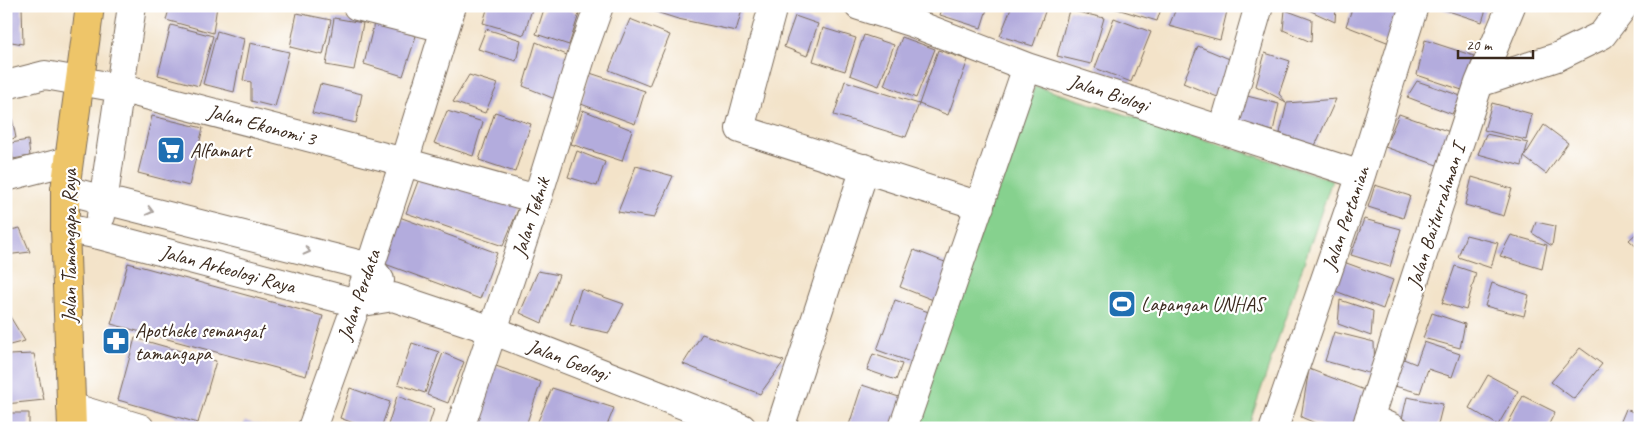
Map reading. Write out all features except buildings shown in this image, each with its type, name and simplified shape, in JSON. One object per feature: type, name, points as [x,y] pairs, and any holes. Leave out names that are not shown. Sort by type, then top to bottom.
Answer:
[{"type":"main road","name":"Jalan Tamangapa Raya","points":[[72,417],[65,190],[90,6]]},
{"type":"street","points":[[100,235],[102,199],[132,6]]},
{"type":"street","points":[[357,6],[448,17]]},
{"type":"street","name":"Jalan Teknik","points":[[460,428],[538,199],[599,6]]},
{"type":"street","points":[[773,6],[740,129],[980,206]]},
{"type":"street","name":"Jalan Biologi","points":[[859,6],[916,15],[1027,67],[1361,175]]},
{"type":"street","points":[[1223,130],[1259,6]]},
{"type":"street","name":"Jalan Pertanian","points":[[1274,428],[1361,175],[1414,6]]},
{"type":"street","name":"Jalan Baiturrahman I","points":[[1376,424],[1480,83],[1511,6]]},
{"type":"street","points":[[1480,83],[1557,57],[1602,35],[1624,6]]},
{"type":"street","name":"Jalan Perdata","points":[[312,428],[370,267],[448,17]]},
{"type":"street","points":[[903,428],[1027,67]]},
{"type":"street","name":"Jalan Ekonomi 3","points":[[6,85],[45,75],[119,88],[538,199]]},
{"type":"street","points":[[6,177],[68,160]]},
{"type":"street","points":[[780,428],[865,168]]},
{"type":"street","points":[[65,190],[370,267],[393,297]]},
{"type":"street","name":"Jalan Arkeologi Raya","points":[[65,228],[100,235],[357,303]]},
{"type":"street","name":"Jalan Geologi","points":[[357,303],[393,297],[492,330],[742,428]]},
{"type":"street","points":[[72,417],[140,428]]},
{"type":"green space","name":"Lapangan UNHAS","points":[[1035,86],[1332,180],[1248,428],[906,428]]},
{"type":"place","name":"Alfamart","points":[[171,150]]},
{"type":"place","name":"Lapangan UNHAS","points":[[1122,304]]},
{"type":"place","name":"Apotheke semangat tamangapa","points":[[116,341]]}]
